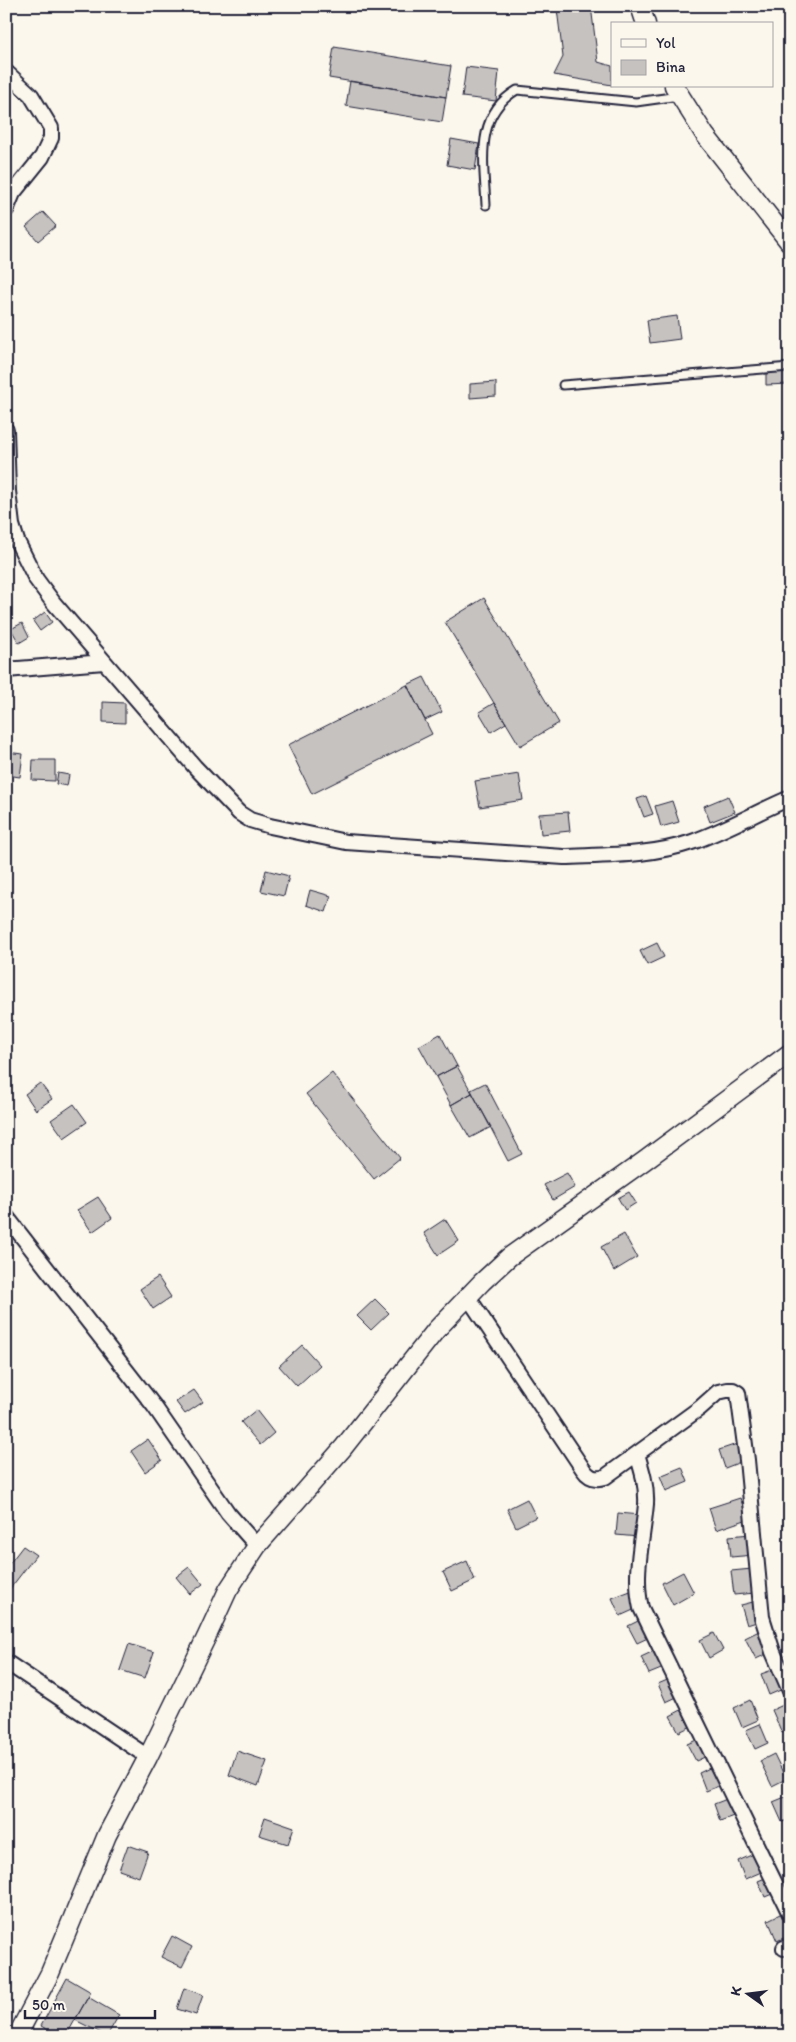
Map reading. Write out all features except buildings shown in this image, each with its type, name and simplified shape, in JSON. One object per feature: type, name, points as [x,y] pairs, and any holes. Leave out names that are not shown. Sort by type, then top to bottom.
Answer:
[{"type":"street","points":[[640,6],[645,22]]},
{"type":"street","points":[[6,72],[31,95],[51,128],[52,138],[42,157],[13,193],[6,210]]},
{"type":"street","points":[[676,91],[705,135],[790,243]]},
{"type":"street","points":[[6,430],[10,509],[17,541],[36,579],[104,662],[195,767],[239,814],[250,820],[319,837],[390,846],[454,848],[564,857],[624,854],[690,843],[716,833],[790,798]]},
{"type":"street","points":[[6,670],[104,662]]},
{"type":"street","points":[[17,2036],[50,1973],[107,1834],[148,1757],[228,1590],[257,1546],[343,1448],[436,1330],[509,1257],[644,1161],[790,1053]]},
{"type":"street","points":[[6,1216],[154,1406],[228,1513],[257,1546]]},
{"type":"street","points":[[468,1297],[588,1475],[598,1479],[605,1477],[637,1454],[700,1408],[718,1392],[727,1390],[738,1393],[748,1460],[762,1617],[773,1652],[790,1691]]},
{"type":"street","points":[[637,1454],[646,1503],[637,1579],[641,1608],[790,1914]]},
{"type":"street","points":[[6,1662],[148,1757]]},
{"type":"lane","points":[[486,205],[483,148],[485,132],[500,104],[518,90],[636,102],[676,91]]},
{"type":"lane","points":[[563,385],[790,367]]}]
